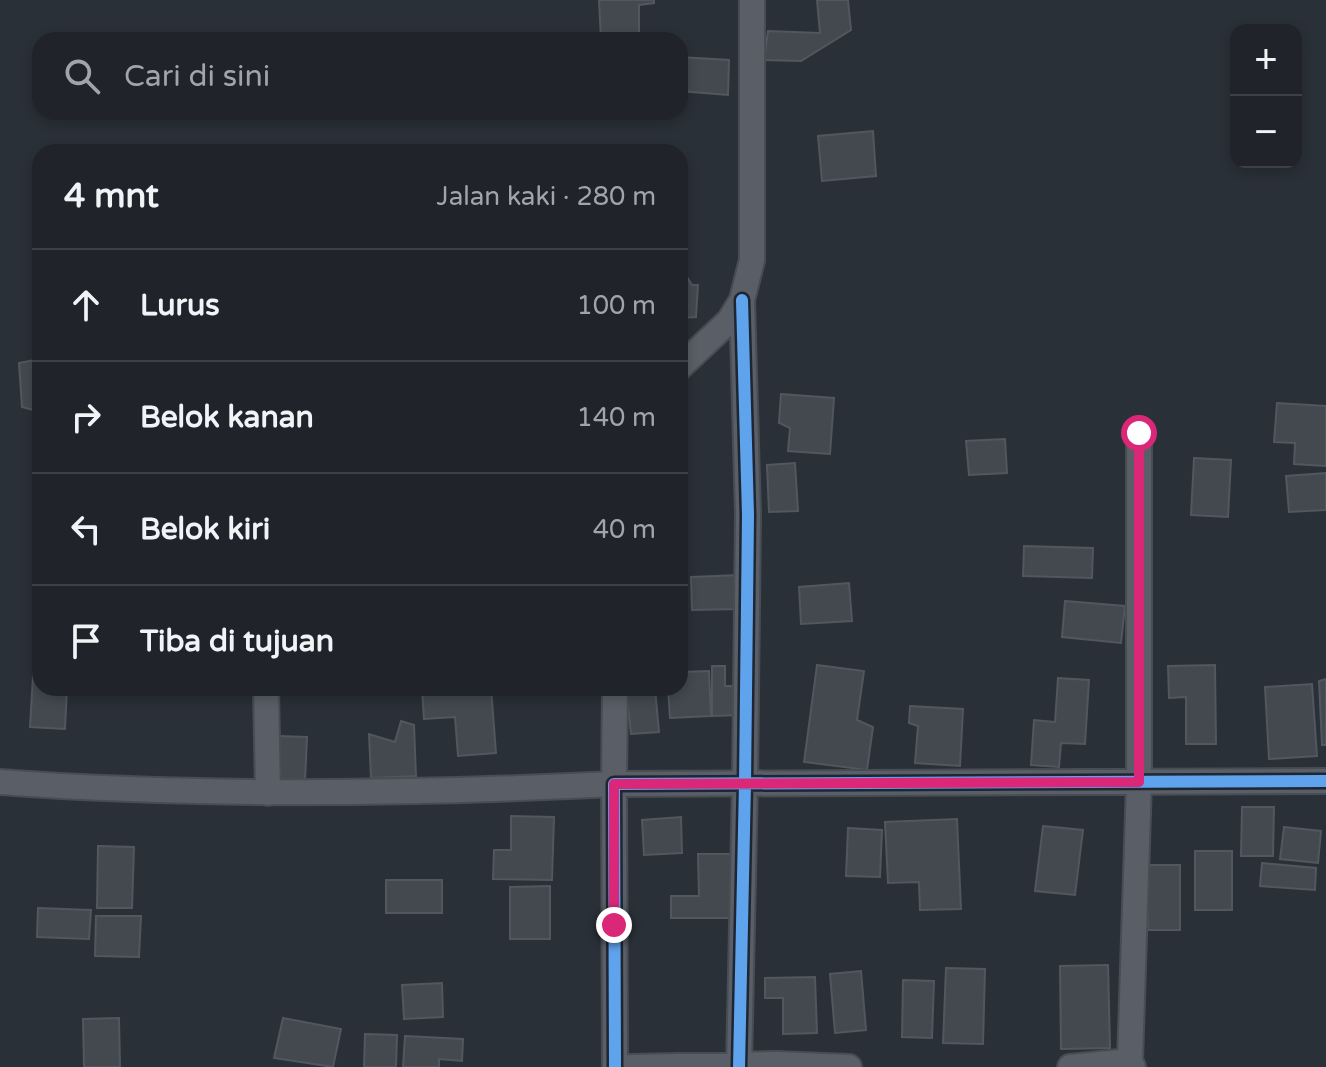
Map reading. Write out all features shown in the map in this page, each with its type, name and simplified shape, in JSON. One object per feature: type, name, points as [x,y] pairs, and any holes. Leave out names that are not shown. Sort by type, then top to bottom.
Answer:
[{"type":"street","points":[[739,1066],[748,515],[742,300],[752,260],[752,0]]},
{"type":"street","points":[[688,359],[729,321],[742,300]]},
{"type":"street","points":[[1070,1067],[1132,1064],[1139,782],[1139,433]]},
{"type":"street","points":[[266,696],[268,793]]},
{"type":"street","points":[[615,696],[615,1067]]},
{"type":"street","points":[[0,782],[268,793],[614,784],[1326,781]]},
{"type":"street","points":[[630,1067],[849,1067]]},
{"type":"building","points":[[599,0],[654,0],[654,3],[639,5],[639,32],[601,32]]},
{"type":"building","points":[[817,0],[848,0],[851,30],[801,61],[764,60],[768,31],[820,33]]},
{"type":"building","points":[[688,57],[729,60],[728,95],[688,92]]},
{"type":"building","points":[[873,131],[876,176],[822,181],[818,136]]},
{"type":"building","points":[[688,278],[692,285],[698,285],[696,317],[688,318]]},
{"type":"building","points":[[32,361],[32,410],[22,407],[19,363]]},
{"type":"building","points":[[781,394],[834,398],[830,454],[788,451],[790,428],[779,423]]},
{"type":"building","points":[[1277,403],[1326,406],[1326,466],[1294,464],[1295,443],[1274,442]]},
{"type":"building","points":[[1005,439],[1007,473],[969,475],[966,441]]},
{"type":"building","points":[[1194,458],[1231,460],[1228,517],[1191,515]]},
{"type":"building","points":[[795,463],[798,511],[769,512],[767,465]]},
{"type":"building","points":[[1326,473],[1326,510],[1289,512],[1286,476]]},
{"type":"building","points":[[1024,546],[1093,548],[1092,578],[1023,576]]},
{"type":"building","points":[[739,575],[739,609],[692,610],[691,577]]},
{"type":"building","points":[[849,583],[852,621],[801,624],[799,587]]},
{"type":"building","points":[[1065,601],[1125,606],[1121,643],[1062,637]]},
{"type":"building","points":[[817,665],[864,671],[857,720],[873,727],[867,770],[804,762]]},
{"type":"building","points":[[1215,665],[1216,744],[1186,744],[1186,697],[1169,698],[1168,666]]},
{"type":"building","points":[[712,666],[725,666],[725,686],[742,686],[742,715],[712,716]]},
{"type":"building","points":[[709,671],[711,716],[670,718],[669,696],[688,696],[688,672]]},
{"type":"building","points":[[1058,678],[1089,680],[1085,744],[1061,743],[1059,767],[1031,765],[1034,720],[1055,722]]},
{"type":"building","points":[[1326,679],[1326,745],[1322,745],[1319,681]]},
{"type":"building","points":[[1312,684],[1317,756],[1269,759],[1265,687]]},
{"type":"building","points":[[32,693],[32,696],[67,696],[65,729],[30,727]]},
{"type":"building","points":[[422,696],[492,696],[496,753],[458,756],[455,717],[424,719]]},
{"type":"building","points":[[627,696],[656,696],[659,732],[631,734]]},
{"type":"building","points":[[910,706],[963,709],[960,766],[915,763],[918,726],[909,723]]},
{"type":"building","points":[[401,721],[414,725],[416,776],[371,778],[369,734],[395,742]]},
{"type":"building","points":[[278,736],[307,737],[305,782],[277,781]]},
{"type":"building","points":[[1242,807],[1274,807],[1273,856],[1241,856]]},
{"type":"building","points":[[511,816],[554,817],[552,880],[493,879],[494,850],[511,850]]},
{"type":"building","points":[[681,817],[682,853],[644,855],[642,820]]},
{"type":"building","points":[[957,819],[961,909],[920,910],[919,882],[888,883],[885,822]]},
{"type":"building","points":[[1043,826],[1083,830],[1075,895],[1035,891]]},
{"type":"building","points":[[1284,827],[1321,831],[1318,863],[1280,859]]},
{"type":"building","points":[[848,828],[882,830],[880,877],[846,876]]},
{"type":"building","points":[[98,846],[134,847],[132,908],[97,908]]},
{"type":"building","points":[[1195,851],[1232,851],[1232,910],[1195,910]]},
{"type":"building","points":[[698,854],[736,854],[736,918],[671,918],[671,896],[699,896]]},
{"type":"building","points":[[1262,863],[1316,868],[1315,890],[1260,886]]},
{"type":"building","points":[[1148,865],[1180,865],[1180,930],[1148,930]]},
{"type":"building","points":[[386,880],[442,880],[442,913],[386,913]]},
{"type":"building","points":[[550,886],[550,939],[510,939],[510,887]]},
{"type":"building","points":[[38,908],[91,910],[89,939],[37,937]]},
{"type":"building","points":[[96,916],[141,916],[139,957],[95,956]]},
{"type":"building","points":[[1108,965],[1110,1048],[1061,1049],[1060,966]]},
{"type":"building","points":[[946,968],[985,969],[983,1044],[943,1043]]},
{"type":"building","points":[[861,971],[866,1030],[835,1033],[830,974]]},
{"type":"building","points":[[815,977],[817,1033],[783,1034],[783,998],[765,998],[765,978]]},
{"type":"building","points":[[903,980],[934,981],[932,1038],[902,1037]]},
{"type":"building","points":[[442,983],[443,1017],[404,1019],[402,985]]},
{"type":"building","points":[[119,1018],[120,1067],[84,1067],[83,1019]]},
{"type":"building","points":[[283,1018],[341,1029],[333,1067],[274,1058]]},
{"type":"building","points":[[365,1034],[397,1035],[396,1067],[364,1067]]},
{"type":"building","points":[[405,1036],[463,1039],[462,1061],[439,1059],[439,1067],[403,1067]]},
{"type":"cycle path","points":[[739,1067],[748,515],[742,300]]},
{"type":"cycle path","points":[[615,1067],[614,784],[1326,781]]},
{"type":"route","points":[[614,925],[614,784],[1139,782],[1139,433]]}]
